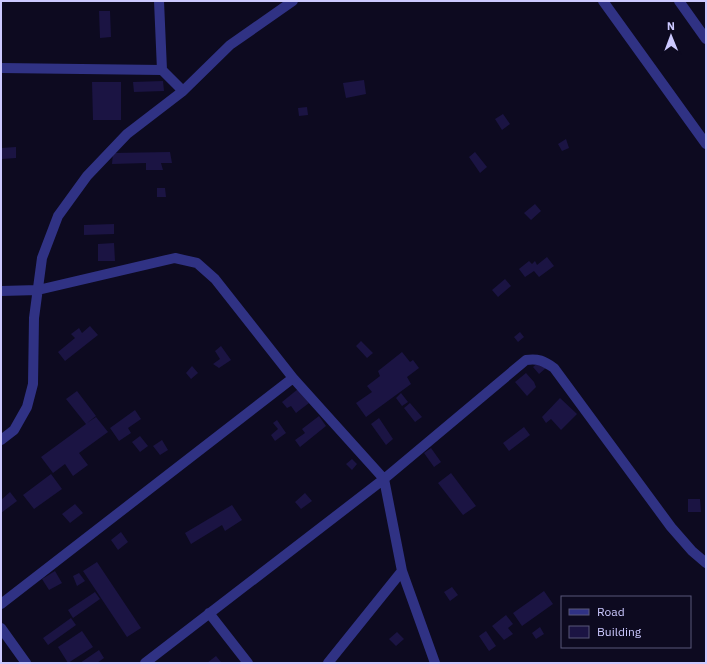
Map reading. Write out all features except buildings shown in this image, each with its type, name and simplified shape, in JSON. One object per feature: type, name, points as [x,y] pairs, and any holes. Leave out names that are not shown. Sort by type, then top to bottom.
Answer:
[{"type":"street","points":[[159,1],[162,70]]},
{"type":"street","points":[[1,440],[14,430],[27,407],[33,384],[34,318],[42,258],[58,216],[87,176],[127,134],[183,90],[230,45],[294,1]]},
{"type":"street","points":[[603,1],[706,144]]},
{"type":"street","points":[[679,1],[706,39]]},
{"type":"street","points":[[1,68],[162,70],[183,90]]},
{"type":"street","points":[[1,292],[38,290],[176,258],[197,263],[215,279],[293,378],[384,480],[402,571],[435,663]]},
{"type":"street","points":[[145,663],[384,480],[526,360],[542,360],[554,368],[671,527],[706,563]]},
{"type":"street","points":[[1,604],[293,378]]},
{"type":"street","points":[[328,663],[402,571]]},
{"type":"street","points":[[210,614],[248,663]]},
{"type":"street","points":[[1,628],[26,663]]}]
